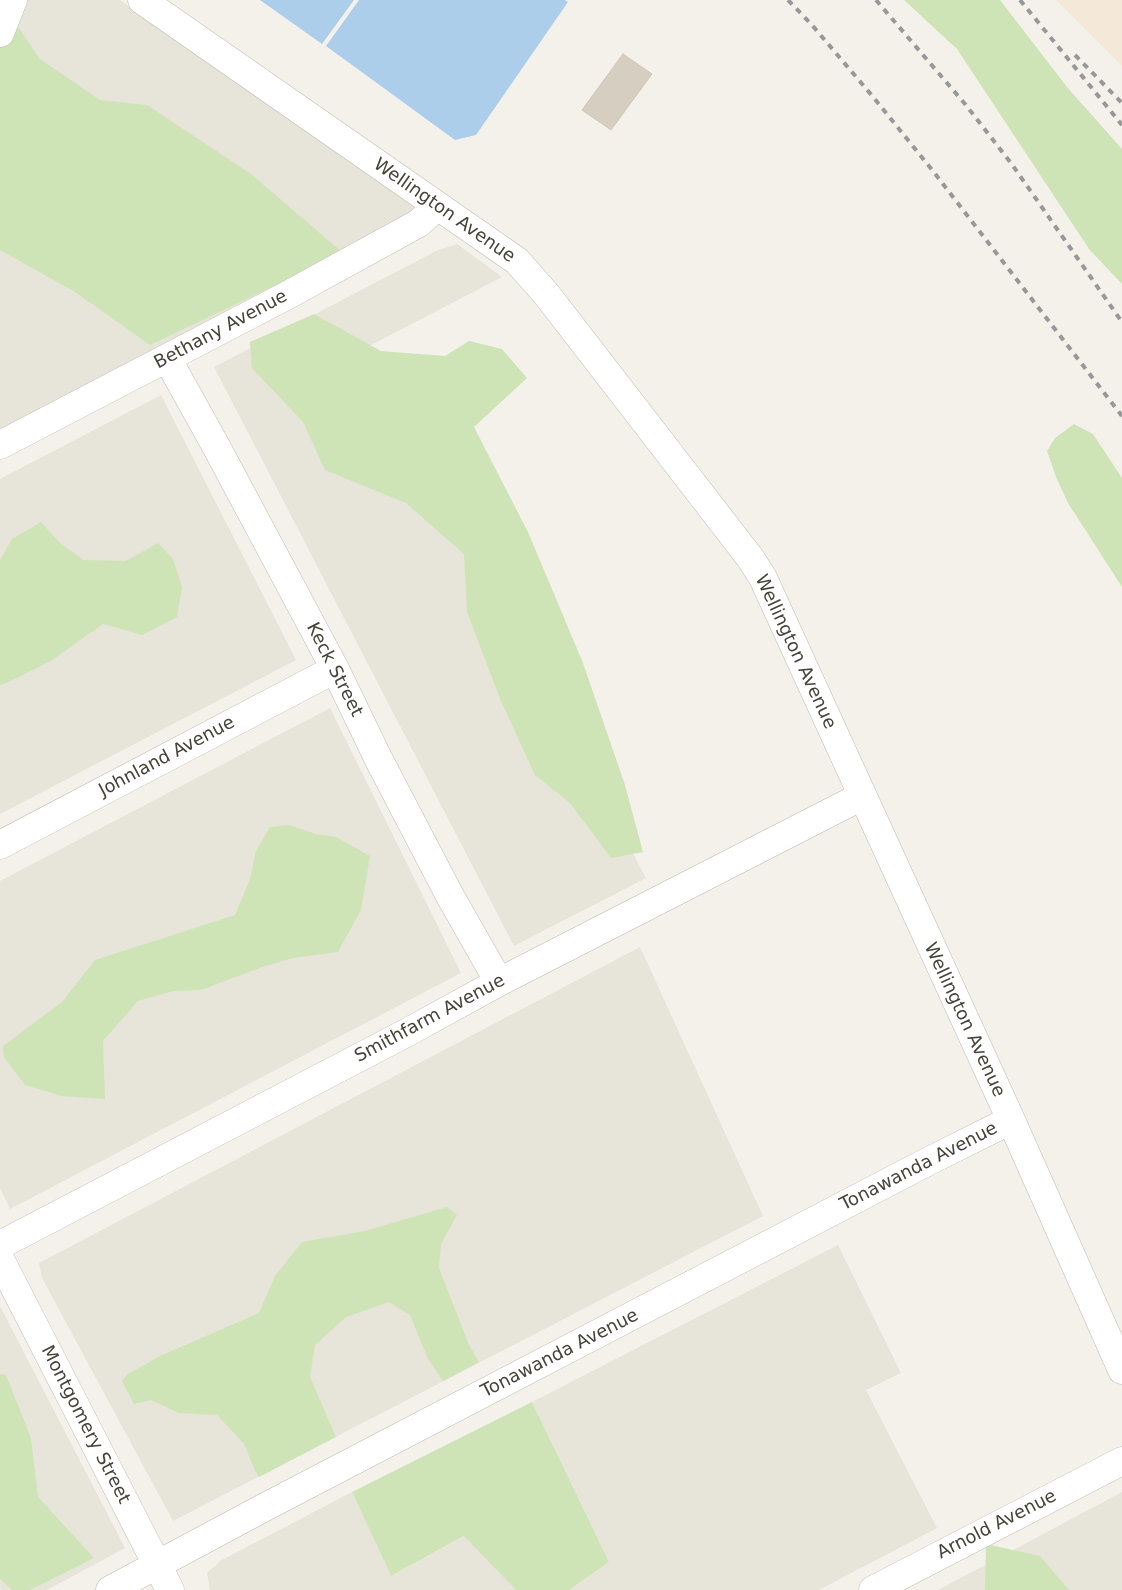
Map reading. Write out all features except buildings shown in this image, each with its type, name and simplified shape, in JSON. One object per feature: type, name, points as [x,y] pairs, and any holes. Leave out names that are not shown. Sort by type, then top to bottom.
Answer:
[{"type":"street","points":[[0,33],[12,0]]},
{"type":"street","name":"Wellington Avenue","points":[[142,0],[517,261],[547,295],[751,559],[763,578],[1011,1120],[1122,1370]]},
{"type":"street","name":"Bethany Avenue","points":[[0,445],[286,296],[419,223],[437,206]]},
{"type":"street","name":"Keck Street","points":[[167,358],[334,669],[446,888],[499,982]]},
{"type":"street","name":"Johnland Avenue","points":[[0,845],[334,669]]},
{"type":"street","name":"Smithfarm Avenue","points":[[0,1245],[391,1041],[499,982],[862,796]]},
{"type":"street","name":"Tonawanda Avenue","points":[[110,1590],[274,1502],[1011,1120]]},
{"type":"street","name":"Montgomery Street","points":[[0,1259],[170,1590]]},
{"type":"street","name":"Arnold Avenue","points":[[873,1590],[1122,1460]]},
{"type":"shaded area","points":[[0,0],[120,0],[420,209],[0,431]]},
{"type":"shaded area","points":[[1056,0],[1122,0],[1122,66]]},
{"type":"shaded area","points":[[457,244],[502,277],[329,367],[441,474],[527,654],[646,878],[514,946],[214,367],[436,251]]},
{"type":"shaded area","points":[[161,395],[296,660],[0,814],[0,479]]},
{"type":"shaded area","points":[[330,708],[461,973],[10,1209],[0,1188],[0,881]]},
{"type":"shaded area","points":[[640,947],[763,1216],[173,1521],[42,1278],[39,1263]]},
{"type":"shaded area","points":[[838,1245],[901,1373],[866,1390],[937,1528],[819,1590],[569,1590],[609,1562],[532,1402]]},
{"type":"shaded area","points":[[0,1306],[125,1548],[47,1590],[0,1590]]},
{"type":"shaded area","points":[[352,1492],[391,1576],[465,1536],[516,1590],[210,1590],[207,1573],[220,1561]]},
{"type":"shaded area","points":[[1122,1492],[1122,1590],[938,1590]]},
{"type":"green space","points":[[0,0],[40,59],[100,100],[147,105],[251,174],[343,253],[150,345],[75,292],[0,250]]},
{"type":"green space","points":[[904,0],[1000,0],[1067,87],[1122,149],[1122,284],[1089,249],[957,49]]},
{"type":"green space","points":[[314,314],[381,351],[445,356],[469,341],[502,349],[527,378],[474,427],[528,532],[583,663],[625,785],[643,852],[611,858],[570,803],[535,775],[501,701],[467,612],[464,554],[406,503],[325,470],[303,422],[252,368],[250,342]]},
{"type":"green space","points":[[1074,424],[1093,434],[1122,478],[1122,587],[1068,503],[1047,451],[1055,438]]},
{"type":"green space","points":[[41,522],[60,543],[84,560],[126,561],[158,543],[173,559],[182,587],[177,617],[142,635],[103,624],[51,661],[0,685],[0,560],[12,539]]},
{"type":"green space","points":[[289,825],[316,834],[336,837],[370,856],[361,910],[338,952],[293,958],[262,967],[201,990],[173,991],[138,1001],[103,1041],[105,1099],[62,1096],[25,1085],[4,1057],[3,1046],[62,1002],[95,960],[235,915],[250,879],[256,851],[270,827]]},
{"type":"green space","points":[[447,1207],[457,1215],[441,1244],[439,1268],[469,1345],[479,1362],[443,1381],[428,1359],[410,1315],[389,1302],[346,1317],[315,1345],[310,1377],[336,1437],[259,1477],[244,1444],[217,1415],[179,1413],[151,1400],[134,1404],[122,1381],[128,1374],[160,1356],[259,1313],[275,1276],[302,1242],[365,1231]]},
{"type":"green space","points":[[0,1374],[6,1375],[31,1438],[38,1497],[94,1558],[30,1590],[12,1590],[0,1579]]},
{"type":"green space","points":[[532,1402],[609,1562],[569,1590],[516,1590],[464,1536],[391,1576],[352,1492]]},
{"type":"green space","points":[[986,1544],[1040,1556],[1069,1590],[985,1590]]},
{"type":"water","points":[[260,0],[354,0],[322,44]]},
{"type":"water","points":[[359,0],[565,0],[568,2],[476,135],[455,140],[326,46]]},
{"type":"railway","points":[[788,0],[812,25],[874,98],[933,171],[1122,416]]},
{"type":"railway","points":[[876,0],[965,104],[1011,163],[1122,322]]},
{"type":"railway","points":[[1020,0],[1122,125]]},
{"type":"railway","points":[[1075,55],[1122,103]]}]
